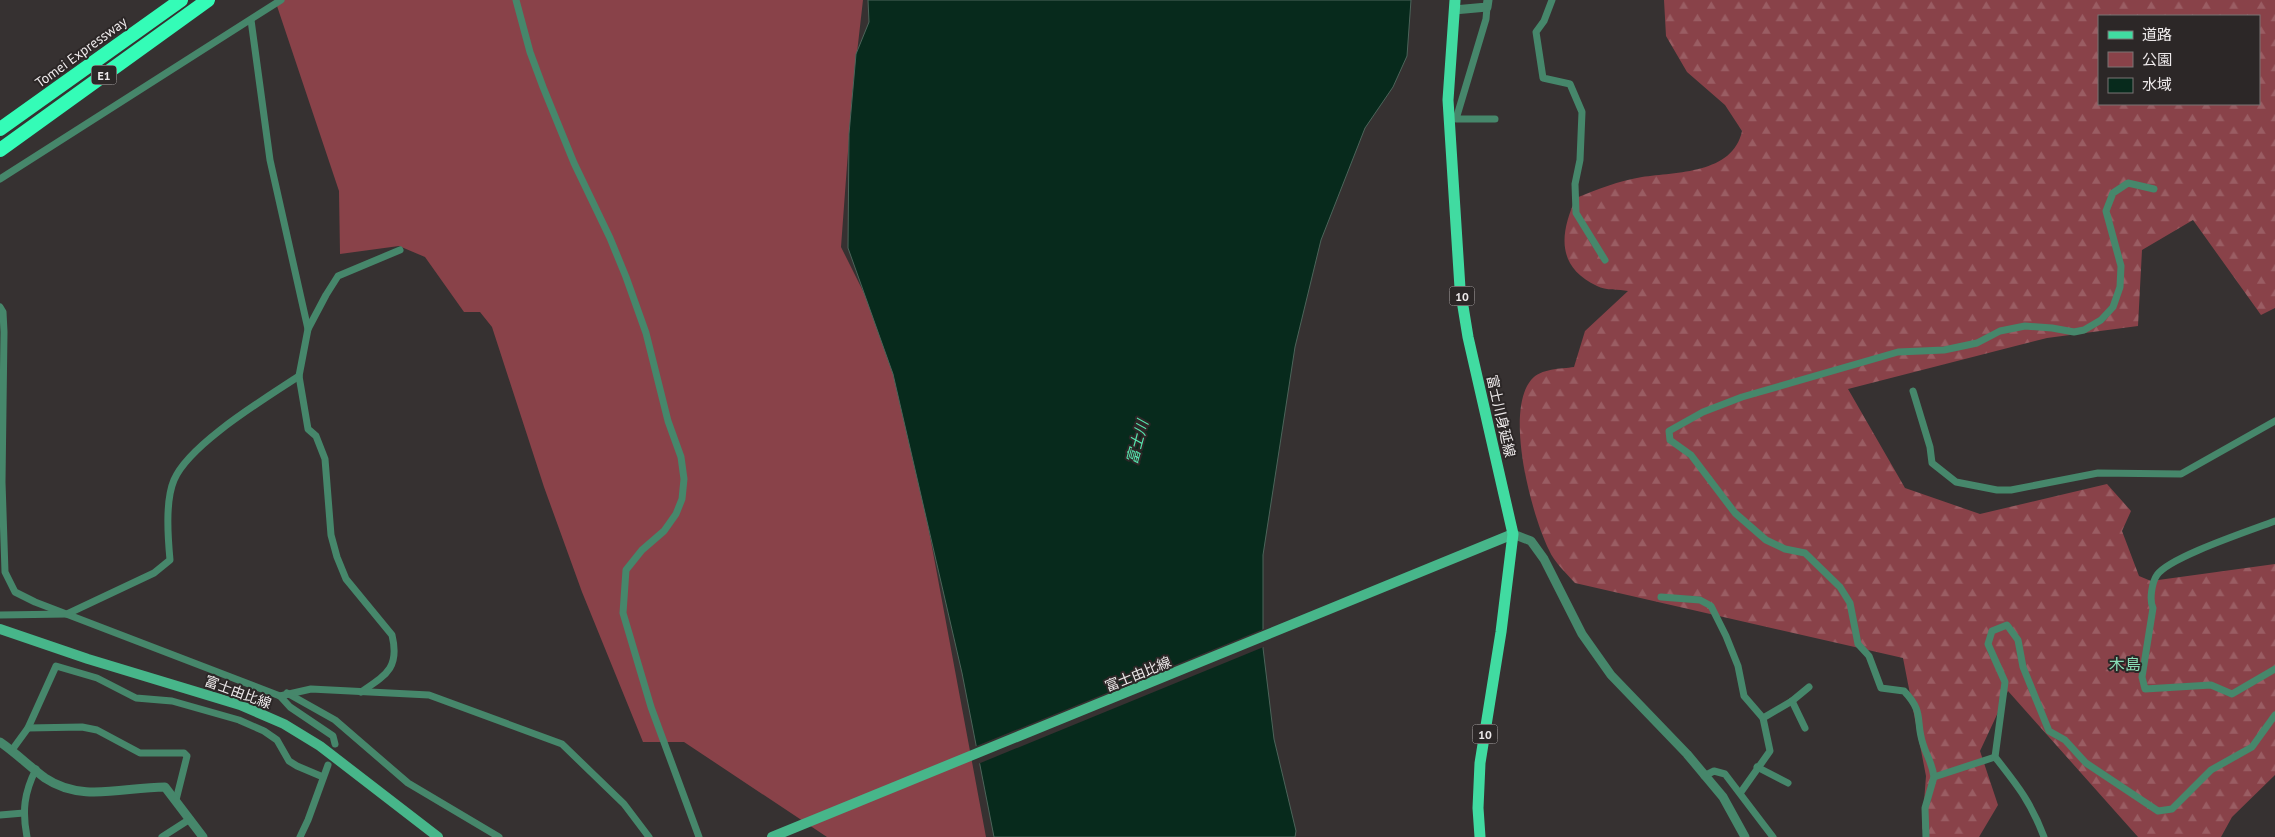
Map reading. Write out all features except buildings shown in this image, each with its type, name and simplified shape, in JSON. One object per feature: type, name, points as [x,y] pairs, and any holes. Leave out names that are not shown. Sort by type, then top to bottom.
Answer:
[{"type":"highway","name":"Tomei Expressway","points":[[0,130],[181,0]]},
{"type":"highway","name":"E1","points":[[0,150],[208,0]]},
{"type":"main road","name":"富士川身延線","points":[[1454,5],[1448,100],[1460,288],[1470,345],[1513,534],[1501,632],[1480,763],[1478,808],[1480,837]]},
{"type":"main road","name":"富士由比線","points":[[772,837],[1513,534]]},
{"type":"main road","name":"富士由比線","points":[[0,628],[88,658],[240,705],[284,724],[320,746],[438,837]]},
{"type":"street","points":[[0,180],[281,0]]},
{"type":"street","points":[[516,0],[530,52],[543,87],[574,164],[610,238],[626,277],[646,333],[668,421],[681,458],[684,479],[682,499],[676,514],[664,530],[642,550],[626,570],[623,613],[651,707],[699,837]]},
{"type":"street","points":[[1552,0],[1544,21],[1536,32],[1543,78],[1570,84],[1582,112],[1580,160],[1575,184],[1576,213],[1605,260]]},
{"type":"street","points":[[1454,5],[1488,3],[1486,19],[1456,119],[1494,119]]},
{"type":"street","points":[[251,20],[270,160],[308,329]]},
{"type":"street","points":[[1926,837],[1925,808],[1934,777],[1932,763],[1922,744],[1920,715],[1915,702],[1904,691],[1882,688],[1869,656],[1858,644],[1850,603],[1840,587],[1805,553],[1785,548],[1766,540],[1736,514],[1690,455],[1670,440],[1669,431],[1703,412],[1742,397],[1898,352],[1944,350],[1977,343],[2000,331],[2025,326],[2074,332],[2084,330],[2101,320],[2113,307],[2120,287],[2121,266],[2106,211],[2113,193],[2128,183],[2154,189]]},
{"type":"street","points":[[361,692],[391,668],[396,655],[395,645],[392,635],[346,579],[336,557],[331,536],[325,459],[316,436],[308,429],[299,376],[308,329],[338,276],[400,250]]},
{"type":"street","points":[[0,306],[3,312],[4,332],[2,482],[5,572],[15,592],[67,614],[283,694],[334,720],[408,783],[499,837]]},
{"type":"street","points":[[0,615],[67,614],[154,572],[170,560],[170,493],[174,478],[212,436],[299,376]]},
{"type":"street","points":[[1913,391],[1930,447],[1932,463],[1956,482],[1997,490],[2011,490],[2098,473],[2181,474],[2275,421]]},
{"type":"street","points":[[2275,521],[2186,554],[2157,574],[2152,589],[2151,604],[2153,608],[2142,676],[2145,689],[2211,685],[2232,694],[2275,670]]},
{"type":"street","points":[[1513,534],[1530,541],[1544,559],[1582,634],[1611,675],[1723,798],[1745,837]]},
{"type":"street","points":[[1661,597],[1700,600],[1711,606],[1738,666],[1744,696],[1763,718],[1770,751],[1741,792]]},
{"type":"street","points":[[2044,837],[2026,796],[1995,757],[2005,682],[1988,644],[1992,631],[2008,625],[2018,640],[2023,667],[2049,731],[2065,740],[2086,763],[2158,811],[2172,809],[2211,770],[2252,747],[2275,715]]},
{"type":"street","points":[[12,750],[28,728],[56,666],[97,678],[136,698],[172,701],[190,705],[264,731],[277,740],[289,761],[323,778]]},
{"type":"street","points":[[1763,718],[1792,701],[1809,687]]},
{"type":"street","points":[[283,694],[311,689],[429,695],[562,744],[624,804],[649,837]]},
{"type":"street","points":[[283,694],[290,707],[333,736],[335,744]]},
{"type":"street","points":[[1792,701],[1805,728]]},
{"type":"street","points":[[28,728],[82,727],[97,730],[140,753],[184,753],[187,756],[176,800]]},
{"type":"street","points":[[0,742],[46,778],[72,790],[94,794],[164,787],[203,837]]},
{"type":"street","points":[[1934,777],[1995,757]]},
{"type":"street","points":[[302,836],[328,765]]},
{"type":"street","points":[[1758,767],[1788,784]]},
{"type":"street","points":[[26,837],[24,813],[26,789],[36,769]]},
{"type":"street","points":[[1704,776],[1714,771],[1725,774],[1741,792],[1773,837]]},
{"type":"street","points":[[0,815],[24,813]]},
{"type":"street","points":[[162,837],[190,819]]},
{"type":"green space","points":[[279,0],[863,0],[852,97],[841,247],[897,359],[986,837],[827,837],[684,742],[643,742],[582,592],[544,487],[492,327],[480,312],[464,312],[425,257],[399,246],[340,254],[339,191],[276,3]]},
{"type":"green space","points":[[1664,0],[2275,0],[2275,308],[2261,315],[2193,220],[2142,250],[2138,326],[2047,338],[1848,389],[1905,488],[1980,514],[2107,484],[2131,511],[2122,531],[2139,576],[2151,581],[2275,564],[2275,775],[2232,817],[2221,837],[2138,837],[2008,691],[1980,751],[1998,805],[1979,837],[1926,837],[1922,828],[1926,776],[1903,658],[1575,583],[1554,559],[1535,514],[1524,465],[1520,439],[1520,416],[1523,395],[1531,380],[1540,373],[1574,367],[1585,331],[1628,291],[1604,289],[1584,278],[1574,269],[1568,260],[1565,249],[1566,225],[1576,198],[1600,188],[1625,181],[1701,168],[1727,156],[1737,145],[1742,131],[1725,105],[1687,72],[1666,36]]},
{"type":"water","name":"富士川","points":[[868,0],[1411,0],[1407,56],[1393,87],[1365,128],[1321,240],[1295,347],[1263,555],[1263,648],[1274,739],[1296,831],[1295,837],[994,837],[962,673],[893,374],[848,248],[849,134],[856,54],[869,22]]},
{"type":"pier","points":[[1266,628],[1266,646],[978,764],[974,747]]},
{"type":"district","name":"木島","points":[[2125,664]]}]
